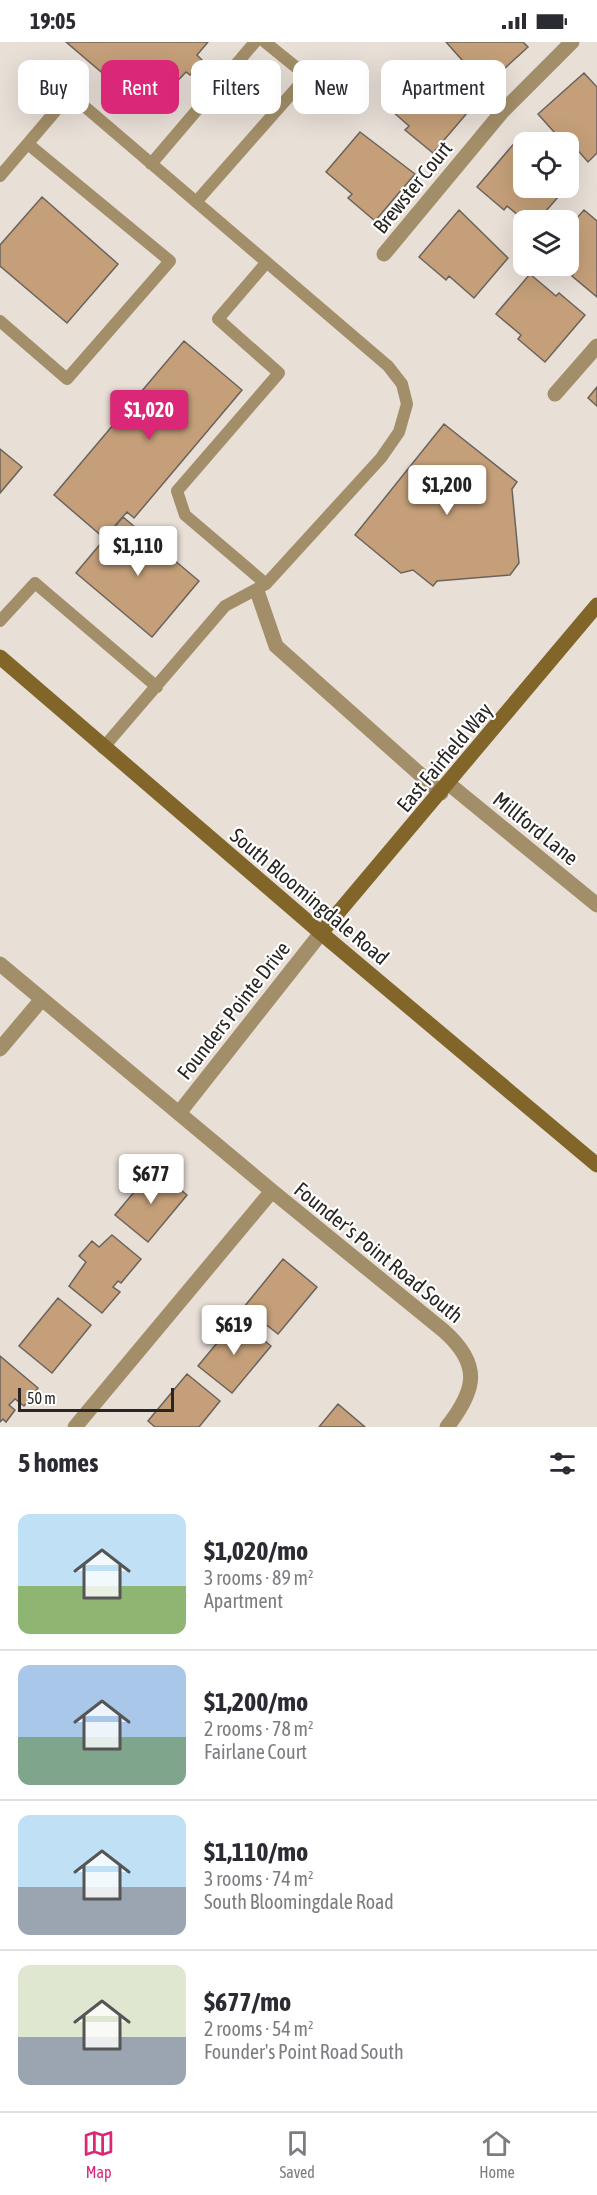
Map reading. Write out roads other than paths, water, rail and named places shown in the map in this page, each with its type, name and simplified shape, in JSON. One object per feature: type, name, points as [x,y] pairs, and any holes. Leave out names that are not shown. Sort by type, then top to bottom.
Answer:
[{"type":"main road","name":"East Fairfield Way","points":[[321,933],[597,605]]},
{"type":"main road","name":"South Bloomingdale Road","points":[[0,657],[103,748],[597,1165]]},
{"type":"street","name":"Brewster Court","points":[[384,254],[502,112],[572,42]]},
{"type":"street","points":[[555,394],[597,346]]},
{"type":"street","name":"Millford Lane","points":[[262,587],[276,646],[445,788],[597,905]]},
{"type":"street","name":"Founders Pointe Drive","points":[[179,1113],[321,933]]},
{"type":"street","name":"Founders Pointe Drive","points":[[0,964],[272,1191]]},
{"type":"street","points":[[0,1049],[42,999]]},
{"type":"street","name":"Founder's Point Road South","points":[[75,1427],[272,1191],[464,1350],[469,1361],[471,1383],[461,1408],[447,1427]]},
{"type":"lane","points":[[151,164],[255,42]]},
{"type":"lane","points":[[196,202],[307,76],[266,42]]},
{"type":"lane","points":[[0,176],[70,94],[388,366],[402,384],[407,404],[399,432],[381,458],[262,587],[225,606],[103,748]]},
{"type":"lane","points":[[0,321],[67,379],[170,261],[28,144]]},
{"type":"lane","points":[[262,587],[185,515],[177,491],[279,373],[218,319],[266,263]]},
{"type":"lane","points":[[0,621],[35,583],[157,687]]}]
